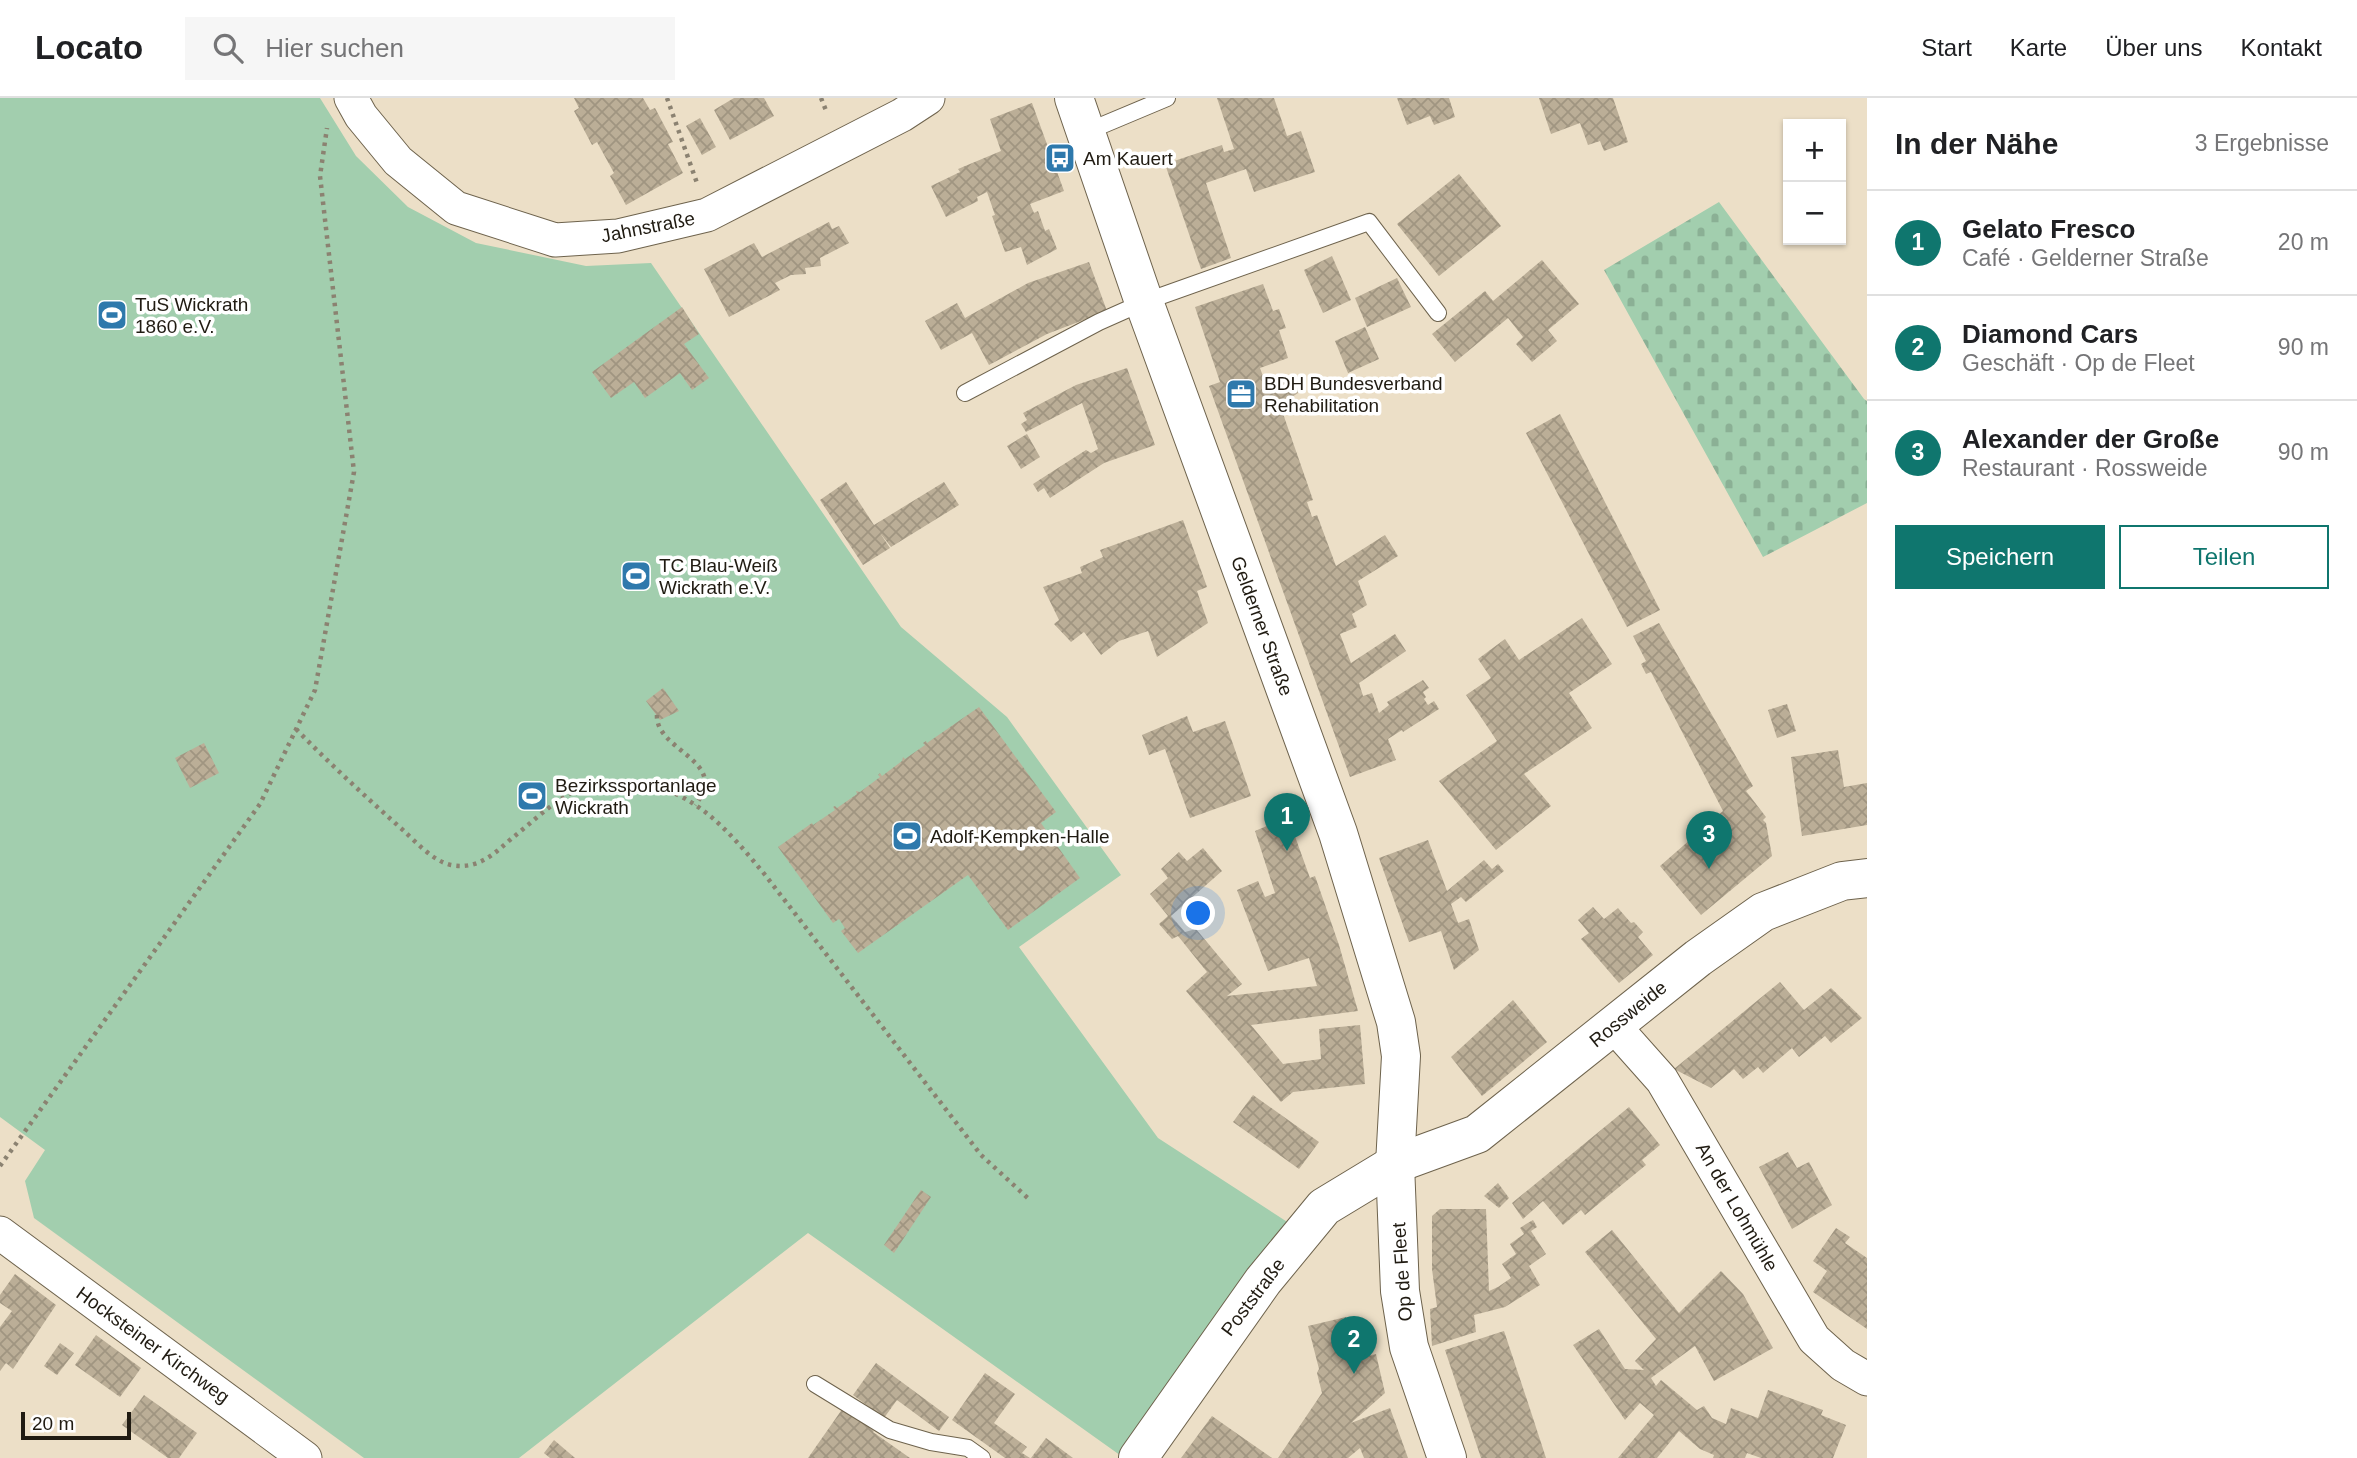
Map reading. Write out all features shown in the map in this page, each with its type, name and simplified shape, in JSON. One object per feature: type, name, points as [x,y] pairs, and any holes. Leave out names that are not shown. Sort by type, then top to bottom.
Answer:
[{"type":"main road","name":"Gelderner Straße","points":[[1080,115],[1144,302],[1338,833],[1396,1022],[1401,1056],[1395,1164]]},
{"type":"main road","name":"Rossweide","points":[[1395,1164],[1477,1134],[1698,958],[1763,912],[1842,881],[1867,878]]},
{"type":"main road","name":"Poststraße","points":[[1138,1458],[1263,1281],[1324,1208],[1395,1164]]},
{"type":"main road","name":"Op de Fleet","points":[[1395,1164],[1400,1291],[1409,1347],[1447,1458]]},
{"type":"street","name":"Jahnstraße","points":[[351,98],[361,116],[398,160],[456,208],[555,240],[618,236],[707,215],[902,115],[928,98]]},
{"type":"street","name":"An der Lohmühle","points":[[1614,1026],[1662,1080],[1814,1339],[1843,1365],[1867,1379]]},
{"type":"street","name":"Hocksteiner Kirchweg","points":[[0,1233],[305,1458]]},
{"type":"lane","points":[[1080,115],[1167,98]]},
{"type":"lane","points":[[965,393],[1099,322],[1144,302],[1369,222],[1438,313]]},
{"type":"lane","points":[[815,1384],[890,1430],[931,1442],[968,1448],[982,1458]]},
{"type":"path","points":[[667,98],[707,215]]},
{"type":"path","points":[[0,1166],[260,804],[315,690],[355,472],[320,176],[328,124]]},
{"type":"path","points":[[657,715],[660,730],[685,752],[702,772],[707,784],[704,794],[695,805]]},
{"type":"path","points":[[296,729],[343,778],[429,853],[449,864],[471,866],[495,853],[554,804],[585,786],[613,781],[650,783],[695,805],[732,835],[981,1155],[1031,1201]]},
{"type":"green space","name":"Bezirkssportanlage Wickrath","points":[[0,98],[320,98],[356,156],[408,207],[476,243],[586,266],[651,263],[901,627],[1007,717],[1121,875],[1019,947],[1158,1138],[1295,1227],[1124,1458],[808,1233],[519,1458],[364,1458],[34,1218],[25,1181],[45,1150],[0,1117]]},
{"type":"green space","points":[[1719,202],[1867,401],[1867,503],[1763,557],[1604,270]]},
{"type":"building","points":[[574,98],[643,98],[650,110],[655,108],[673,142],[668,144],[683,173],[626,205],[610,176],[614,173],[597,142],[592,145],[574,111],[579,108]]},
{"type":"building","points":[[734,98],[764,98],[774,116],[730,140],[714,110]]},
{"type":"building","points":[[1217,98],[1274,98],[1287,136],[1301,131],[1315,172],[1254,192],[1246,169],[1206,183],[1231,258],[1201,269],[1165,164],[1222,145],[1224,152],[1234,149]]},
{"type":"building","points":[[1397,98],[1449,98],[1455,117],[1434,125],[1430,116],[1407,125]]},
{"type":"building","points":[[1539,98],[1613,98],[1628,142],[1604,151],[1600,141],[1588,145],[1580,123],[1551,134]]},
{"type":"building","points":[[1032,103],[1064,191],[1030,204],[1034,213],[1038,211],[1045,231],[1049,229],[1057,249],[1027,265],[1021,247],[1005,252],[992,216],[995,215],[987,192],[977,197],[978,201],[946,217],[931,186],[960,172],[958,169],[1001,151],[990,119]]},
{"type":"building","points":[[700,118],[716,147],[702,155],[686,126]]},
{"type":"building","points":[[1459,174],[1501,226],[1439,276],[1397,224]]},
{"type":"building","points":[[829,222],[832,229],[839,226],[849,243],[820,258],[821,266],[805,268],[806,274],[791,275],[775,283],[780,290],[729,317],[704,269],[754,243],[762,257]]},
{"type":"building","points":[[1332,256],[1351,300],[1323,313],[1304,270]]},
{"type":"building","points":[[1542,260],[1579,304],[1548,330],[1557,341],[1532,362],[1516,344],[1523,337],[1508,318],[1455,362],[1432,334],[1485,291],[1493,301]]},
{"type":"building","points":[[1089,262],[1107,311],[1047,334],[989,365],[972,333],[941,350],[925,321],[957,303],[965,318],[1028,283]]},
{"type":"building","points":[[1397,278],[1411,307],[1367,327],[1355,298]]},
{"type":"building","points":[[1263,284],[1273,311],[1279,309],[1286,328],[1279,330],[1288,358],[1260,368],[1268,390],[1286,379],[1301,391],[1280,405],[1313,500],[1307,502],[1312,517],[1317,515],[1336,566],[1385,535],[1398,556],[1358,581],[1367,605],[1352,614],[1357,627],[1340,634],[1351,663],[1395,634],[1406,651],[1359,683],[1363,696],[1372,693],[1379,713],[1389,705],[1387,702],[1423,680],[1429,688],[1423,692],[1426,697],[1424,699],[1428,705],[1434,701],[1439,709],[1388,739],[1396,760],[1350,777],[1209,386],[1220,382],[1195,307]]},
{"type":"building","points":[[682,307],[699,334],[684,344],[709,378],[692,390],[680,373],[645,398],[634,382],[611,398],[592,372]]},
{"type":"building","points":[[1365,327],[1379,359],[1348,373],[1335,341]]},
{"type":"building","points":[[1127,368],[1155,445],[1104,463],[1050,498],[1044,488],[1038,492],[1033,484],[1086,450],[1091,453],[1098,449],[1082,403],[1026,432],[1021,424],[1027,420],[1023,413],[1076,385]]},
{"type":"building","points":[[1560,414],[1660,610],[1627,627],[1526,433]]},
{"type":"building","points":[[1027,434],[1040,457],[1021,469],[1007,446]]},
{"type":"building","points":[[846,482],[874,525],[944,482],[959,505],[891,547],[880,533],[890,548],[863,565],[820,500]]},
{"type":"building","points":[[1183,520],[1207,587],[1197,591],[1208,623],[1157,657],[1148,631],[1119,641],[1101,655],[1084,632],[1071,642],[1054,624],[1059,620],[1043,587],[1082,573],[1080,567],[1103,557],[1100,550]]},
{"type":"building","points":[[1582,618],[1612,664],[1569,693],[1592,728],[1524,774],[1551,806],[1496,850],[1439,781],[1497,741],[1466,695],[1491,678],[1478,659],[1505,639],[1519,660]]},
{"type":"building","points":[[1659,623],[1753,786],[1746,791],[1766,817],[1763,820],[1766,823],[1772,856],[1701,915],[1660,866],[1723,811],[1651,672],[1646,674],[1641,664],[1646,661],[1633,636]]},
{"type":"building","points":[[663,688],[679,711],[660,720],[646,701]]},
{"type":"building","points":[[1787,704],[1796,731],[1777,738],[1768,710]]},
{"type":"building","name":"Adolf-Kempken-Halle","points":[[979,707],[1056,812],[1041,823],[1080,878],[1008,930],[968,875],[858,953],[841,931],[845,928],[839,919],[833,923],[778,847],[835,810],[833,807],[837,808],[857,794],[856,791],[860,792],[880,777],[880,773],[882,776],[902,761],[903,757],[905,759],[925,745],[923,743],[927,743]]},
{"type":"building","points":[[1187,716],[1193,732],[1225,721],[1251,796],[1190,818],[1165,749],[1149,755],[1142,735]]},
{"type":"building","points":[[204,743],[219,773],[190,788],[175,758]]},
{"type":"building","points":[[1838,750],[1844,787],[1867,783],[1867,825],[1802,836],[1791,757]]},
{"type":"building","points":[[1288,817],[1310,878],[1315,876],[1358,1011],[1251,1025],[1283,1064],[1321,1059],[1319,1029],[1360,1025],[1365,1084],[1293,1092],[1281,1102],[1186,991],[1207,972],[1178,936],[1172,939],[1159,924],[1168,916],[1150,894],[1168,878],[1161,869],[1179,852],[1187,861],[1203,848],[1222,871],[1171,916],[1185,932],[1196,929],[1242,984],[1227,996],[1317,986],[1309,958],[1268,971],[1237,890],[1258,881],[1265,897],[1275,893],[1255,831]]},
{"type":"building","points":[[1428,840],[1447,891],[1484,860],[1492,869],[1498,864],[1504,871],[1466,902],[1461,897],[1451,904],[1458,923],[1469,919],[1479,950],[1454,970],[1441,931],[1409,942],[1379,858]]},
{"type":"building","points":[[1593,907],[1604,919],[1618,908],[1643,932],[1638,937],[1653,955],[1619,983],[1581,939],[1589,933],[1578,920]]},
{"type":"building","points":[[1780,982],[1804,1010],[1831,988],[1862,1018],[1831,1043],[1825,1036],[1799,1057],[1792,1048],[1763,1073],[1758,1067],[1743,1079],[1734,1069],[1711,1088],[1674,1069]]},
{"type":"building","points":[[1513,1000],[1547,1042],[1482,1096],[1451,1057]]},
{"type":"building","points":[[1253,1095],[1319,1142],[1299,1169],[1233,1122]]},
{"type":"building","points":[[1629,1107],[1660,1145],[1642,1160],[1646,1165],[1585,1215],[1581,1210],[1563,1225],[1543,1201],[1523,1219],[1512,1203]]},
{"type":"building","points":[[1788,1152],[1797,1168],[1809,1162],[1832,1205],[1792,1229],[1759,1167]]},
{"type":"building","points":[[1498,1183],[1509,1198],[1499,1208],[1484,1196]]},
{"type":"building","points":[[921,1190],[931,1197],[894,1253],[884,1245]]},
{"type":"building","points":[[1440,1209],[1486,1209],[1489,1291],[1511,1278],[1502,1264],[1516,1254],[1510,1244],[1524,1234],[1520,1228],[1533,1220],[1537,1227],[1531,1231],[1546,1254],[1529,1266],[1540,1285],[1505,1307],[1474,1315],[1476,1332],[1432,1346],[1430,1309],[1437,1307],[1432,1269],[1432,1216]]},
{"type":"building","points":[[1836,1228],[1850,1237],[1845,1243],[1867,1258],[1867,1329],[1813,1292],[1827,1271],[1813,1261]]},
{"type":"building","points":[[1612,1230],[1679,1313],[1721,1271],[1743,1294],[1773,1348],[1714,1381],[1695,1346],[1651,1378],[1656,1386],[1661,1380],[1697,1410],[1704,1406],[1712,1418],[1726,1424],[1731,1408],[1758,1418],[1768,1390],[1823,1410],[1821,1415],[1846,1425],[1833,1458],[1761,1458],[1747,1453],[1745,1458],[1713,1458],[1714,1455],[1700,1449],[1679,1431],[1657,1458],[1618,1458],[1654,1415],[1640,1403],[1625,1420],[1573,1345],[1599,1329],[1625,1369],[1644,1370],[1635,1361],[1656,1339],[1585,1252]]},
{"type":"building","points":[[15,1274],[56,1305],[13,1369],[6,1363],[0,1371],[0,1327],[12,1311],[0,1303],[0,1295]]},
{"type":"building","points":[[1346,1317],[1356,1359],[1376,1354],[1385,1393],[1351,1423],[1390,1408],[1408,1458],[1364,1458],[1360,1448],[1348,1458],[1278,1458],[1322,1393],[1308,1326]]},
{"type":"building","points":[[1504,1331],[1546,1458],[1481,1458],[1445,1350]]},
{"type":"building","points":[[96,1335],[141,1368],[120,1397],[75,1365]]},
{"type":"building","points":[[60,1343],[74,1353],[57,1375],[44,1366]]},
{"type":"building","points":[[876,1363],[949,1417],[939,1431],[897,1400],[884,1418],[853,1395]]},
{"type":"building","points":[[985,1373],[1015,1394],[994,1423],[1027,1447],[1022,1453],[1030,1458],[1005,1458],[952,1420]]},
{"type":"building","points":[[144,1395],[197,1433],[179,1458],[168,1458],[122,1425]]},
{"type":"building","points":[[843,1408],[873,1432],[910,1458],[808,1458]]},
{"type":"building","points":[[1212,1416],[1239,1435],[1272,1458],[1181,1458]]},
{"type":"building","points":[[1046,1438],[1073,1458],[1031,1458]]},
{"type":"building","points":[[554,1440],[575,1458],[550,1458],[544,1453]]},
{"type":"place","name":"Am Kauert","points":[[1060,158]]},
{"type":"place","name":"TuS Wickrath 1860 e.V.","points":[[112,315]]},
{"type":"place","name":"BDH Bundesverband Rehabilitation","points":[[1241,394]]},
{"type":"place","name":"TC Blau-Weiß Wickrath e.V.","points":[[636,576]]},
{"type":"place","name":"Bezirkssportanlage Wickrath","points":[[532,796]]},
{"type":"place","name":"Adolf-Kempken-Halle","points":[[907,836]]},
{"type":"place","name":"Gelato Fresco","points":[[1287,851]]},
{"type":"place","name":"Alexander der Große","points":[[1709,869]]},
{"type":"place","name":"Diamond Cars","points":[[1354,1374]]}]
